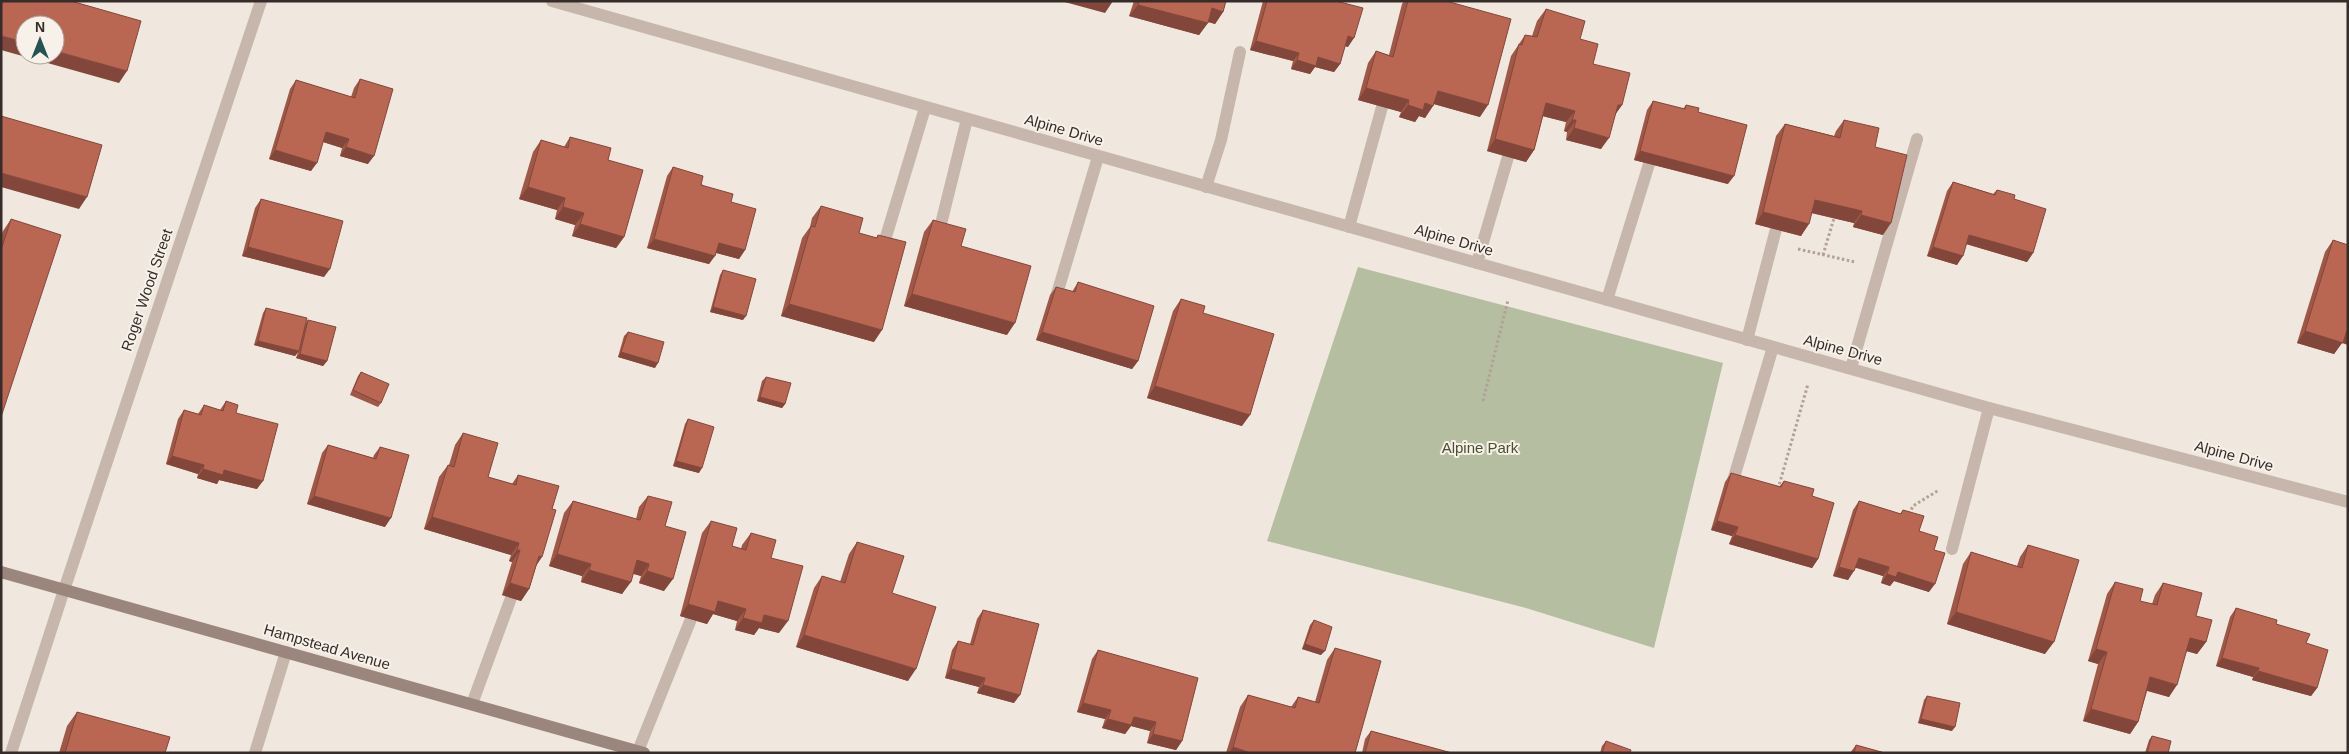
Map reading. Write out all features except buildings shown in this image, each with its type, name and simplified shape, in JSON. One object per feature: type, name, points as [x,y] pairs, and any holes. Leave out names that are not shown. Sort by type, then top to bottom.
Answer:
[{"type":"street","name":"Roger Wood Street","points":[[11,753],[261,1]]},
{"type":"street","name":"Alpine Drive","points":[[552,1],[1989,408],[2348,502]]},
{"type":"street","points":[[1206,187],[1221,140],[1240,52]]},
{"type":"street","points":[[1349,227],[1382,107]]},
{"type":"street","points":[[882,250],[925,108]]},
{"type":"street","points":[[938,236],[967,119]]},
{"type":"street","points":[[1851,368],[1917,138]]},
{"type":"street","points":[[1056,297],[1098,156]]},
{"type":"street","points":[[1477,263],[1508,156]]},
{"type":"street","points":[[1607,300],[1649,164]]},
{"type":"street","points":[[1747,340],[1776,229]]},
{"type":"street","points":[[1732,484],[1773,347]]},
{"type":"street","points":[[1952,549],[1989,408]]},
{"type":"street","name":"Hampstead Avenue","points":[[1,572],[641,752]]},
{"type":"street","points":[[472,704],[511,598]]},
{"type":"street","points":[[641,752],[691,619]]},
{"type":"street","points":[[255,753],[286,652]]},
{"type":"path","points":[[1823,255],[1834,218]]},
{"type":"path","points":[[1773,244],[1880,267]]},
{"type":"path","points":[[1484,401],[1514,274]]},
{"type":"path","points":[[1778,490],[1815,359]]},
{"type":"path","points":[[1906,521],[1913,506],[1934,494],[1958,484],[1969,484]]},
{"type":"green space","name":"Alpine Park","points":[[1358,267],[1723,363],[1654,648],[1526,608],[1267,541]]}]
